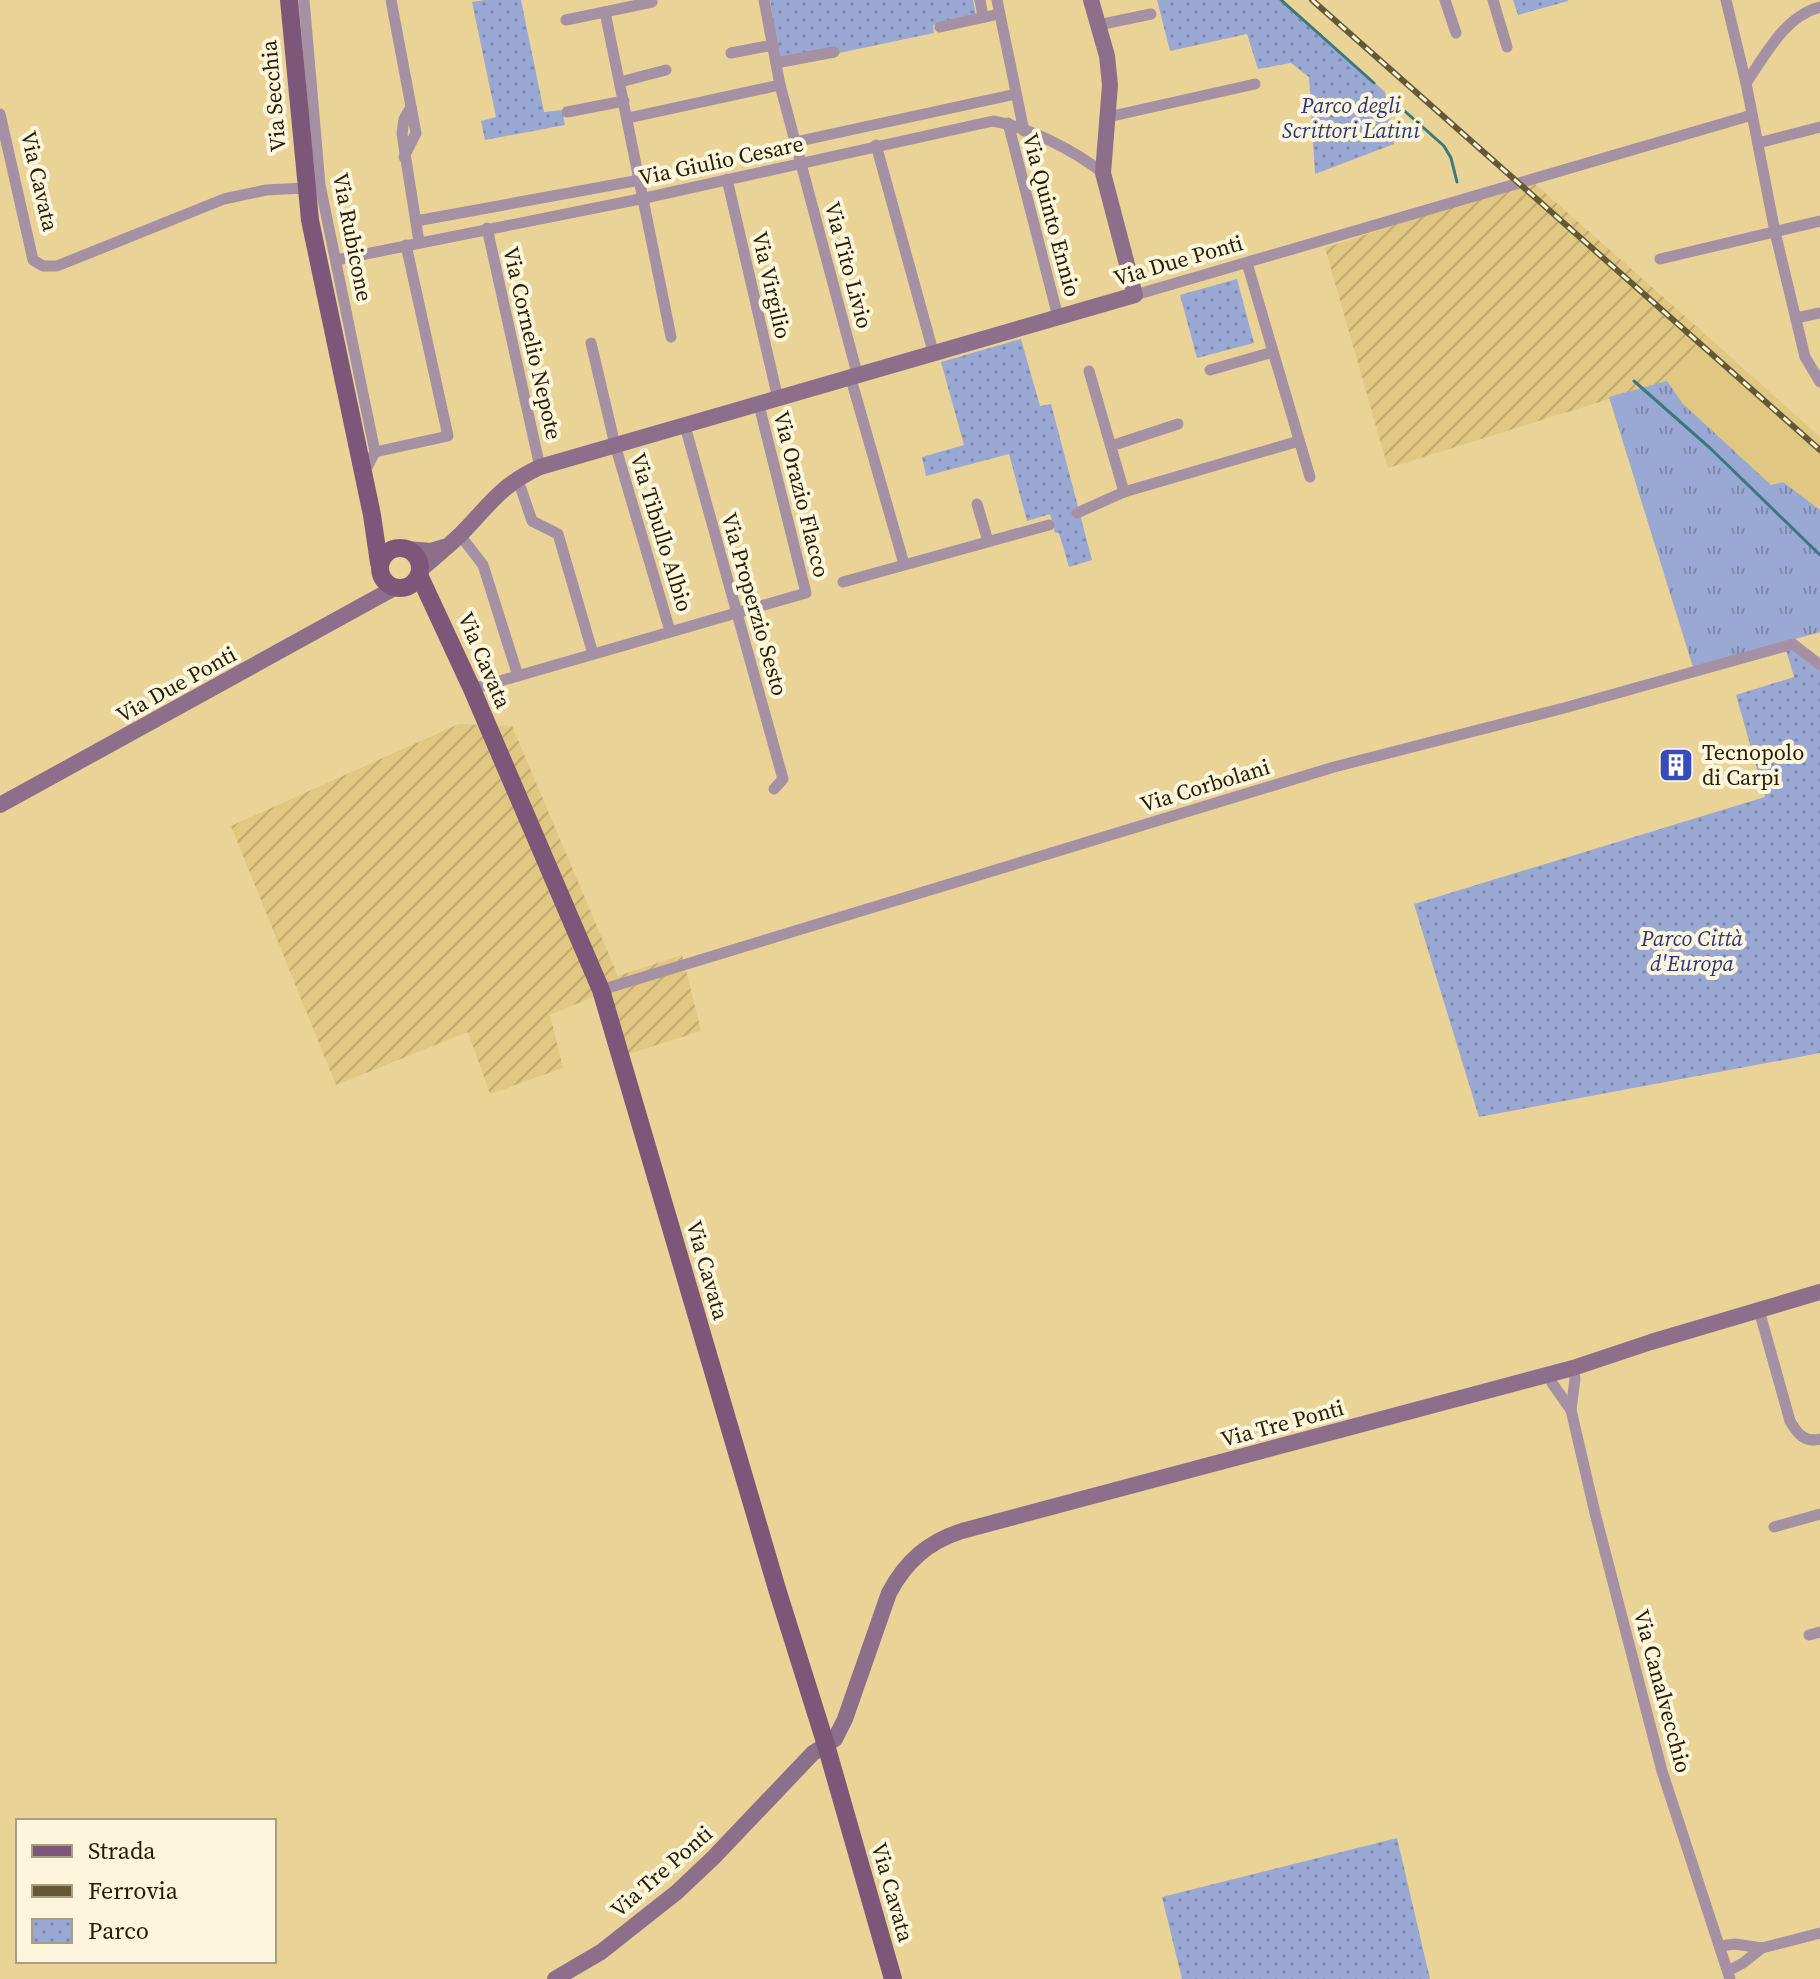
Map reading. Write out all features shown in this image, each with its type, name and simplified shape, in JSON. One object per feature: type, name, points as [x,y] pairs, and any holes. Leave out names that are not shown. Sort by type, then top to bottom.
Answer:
[{"type":"main road","name":"Via Secchia","points":[[289,0],[305,188]]},
{"type":"main road","name":"Via Cavata","points":[[305,188],[372,515],[405,580],[472,689],[601,990],[893,1979]]},
{"type":"main road","name":"Via Cavata","points":[[372,515],[381,531],[414,556],[405,580]]},
{"type":"main road","points":[[402,548],[387,550],[405,580]]},
{"type":"street","name":"Via Rubicone","points":[[304,0],[320,185],[375,452]]},
{"type":"street","points":[[391,0],[411,107],[404,119],[402,134],[419,242]]},
{"type":"street","name":"Via Tito Livio","points":[[764,0],[780,85],[904,564]]},
{"type":"street","points":[[980,0],[983,17]]},
{"type":"street","points":[[997,0],[1024,131]]},
{"type":"street","points":[[1091,0],[1107,56],[1110,85],[1103,173],[1135,295]]},
{"type":"street","points":[[1445,0],[1456,33]]},
{"type":"street","points":[[1493,0],[1507,47]]},
{"type":"street","points":[[1726,0],[1805,357],[1820,382]]},
{"type":"street","points":[[566,20],[652,2]]},
{"type":"street","points":[[1746,83],[1792,21],[1820,7]]},
{"type":"street","points":[[605,12],[671,337]]},
{"type":"street","points":[[940,27],[999,14]]},
{"type":"street","points":[[1098,25],[1151,14]]},
{"type":"street","points":[[731,53],[773,45]]},
{"type":"street","points":[[776,63],[834,52]]},
{"type":"street","points":[[620,82],[666,70]]},
{"type":"street","points":[[1108,117],[1255,84]]},
{"type":"street","points":[[628,118],[780,85]]},
{"type":"street","name":"Via Giulio Cesare","points":[[795,142],[1016,94]]},
{"type":"street","points":[[567,112],[624,101]]},
{"type":"street","name":"Via Cavata","points":[[0,114],[33,260],[43,266],[57,266],[224,199],[266,190],[305,188]]},
{"type":"street","name":"Via Due Ponti","points":[[0,805],[373,602],[455,539],[503,488],[517,477],[540,467],[1752,115]]},
{"type":"street","name":"Via Giulio Cesare","points":[[336,260],[645,198],[993,121],[1008,123]]},
{"type":"street","points":[[1008,123],[1082,157],[1103,173]]},
{"type":"street","name":"Via Quinto Ennio","points":[[1008,123],[1058,317]]},
{"type":"street","points":[[1758,143],[1820,127]]},
{"type":"street","points":[[876,145],[934,355]]},
{"type":"street","name":"Via Virgilio","points":[[727,179],[778,399]]},
{"type":"street","name":"Via Giulio Cesare","points":[[416,221],[640,180]]},
{"type":"street","points":[[1660,259],[1820,221]]},
{"type":"street","name":"Via Cornelio Nepote","points":[[487,228],[540,467]]},
{"type":"street","points":[[363,475],[375,452],[448,436],[406,245]]},
{"type":"street","points":[[1247,263],[1310,477]]},
{"type":"street","points":[[1796,318],[1820,313]]},
{"type":"street","points":[[591,343],[615,445]]},
{"type":"street","points":[[1210,370],[1273,352]]},
{"type":"street","points":[[1089,371],[1124,492]]},
{"type":"street","name":"Via Orazio Flacco","points":[[736,613],[806,593],[759,405]]},
{"type":"street","points":[[1111,446],[1178,424]]},
{"type":"street","name":"Via Properzio Sesto","points":[[685,426],[783,779],[774,789]]},
{"type":"street","points":[[1077,513],[1124,492],[1299,441]]},
{"type":"street","name":"Via Tibullo Albio","points":[[615,445],[670,631]]},
{"type":"street","points":[[517,477],[532,521],[558,534],[593,654]]},
{"type":"street","points":[[977,504],[988,541]]},
{"type":"street","points":[[843,582],[1049,525]]},
{"type":"street","points":[[402,548],[431,551],[455,539],[483,565],[518,676]]},
{"type":"street","points":[[472,689],[736,613]]},
{"type":"street","name":"Via Corbolani","points":[[601,990],[1334,767],[1535,716],[1793,644],[1820,665]]},
{"type":"street","name":"Via Tre Ponti","points":[[555,1979],[601,1952],[677,1892],[813,1753],[828,1754],[850,1703],[889,1593],[912,1559],[947,1536],[1573,1368],[1820,1292]]},
{"type":"street","points":[[1759,1310],[1790,1421],[1799,1436],[1813,1441],[1820,1439]]},
{"type":"street","name":"Via Canalvecchio","points":[[1571,1410],[1575,1379],[1573,1368]]},
{"type":"street","name":"Via Canalvecchio","points":[[1550,1374],[1552,1383],[1571,1410],[1662,1771],[1729,1975]]},
{"type":"street","points":[[1774,1527],[1820,1514]]},
{"type":"street","points":[[820,1725],[842,1712],[850,1703]]},
{"type":"street","points":[[1720,1946],[1735,1944],[1762,1948],[1820,1933]]},
{"type":"street","points":[[1729,1975],[1762,1948]]},
{"type":"shaded area","points":[[1534,183],[1705,334],[1667,381],[1388,468],[1325,248],[1470,200]]},
{"type":"shaded area","points":[[1705,334],[1820,437],[1820,632],[1694,671],[1609,397],[1667,380]]},
{"type":"shaded area","points":[[459,724],[512,726],[618,976],[682,955],[701,1031],[622,1056],[602,993],[550,1015],[563,1068],[490,1094],[468,1032],[336,1085],[231,826]]},
{"type":"green space","points":[[521,0],[544,112],[562,110],[565,125],[485,140],[481,121],[496,117],[472,2]]},
{"type":"green space","points":[[770,0],[973,0],[976,15],[933,25],[934,33],[839,53],[837,47],[779,59]]},
{"type":"green space","name":"Parco degli Scrittori Latini","points":[[1157,0],[1283,0],[1385,92],[1394,144],[1315,174],[1309,77],[1291,63],[1258,69],[1247,34],[1170,51]]},
{"type":"green space","points":[[1513,0],[1568,0],[1568,1],[1518,15]]},
{"type":"green space","points":[[1237,279],[1254,343],[1197,358],[1180,295]]},
{"type":"green space","points":[[1021,339],[1040,406],[1051,404],[1092,560],[1069,567],[1050,514],[1027,521],[1009,454],[926,476],[922,457],[964,445],[941,362]]},
{"type":"green space","points":[[1667,381],[1683,404],[1771,485],[1783,482],[1820,510],[1820,632],[1693,667],[1609,397]]},
{"type":"green space","name":"Parco Città d'Europa","points":[[1794,648],[1820,669],[1820,1053],[1479,1117],[1414,904],[1765,797],[1736,695],[1794,677],[1786,650]]},
{"type":"green space","points":[[1397,1838],[1430,1979],[1182,1979],[1162,1897]]},
{"type":"waterway","points":[[1281,0],[1374,83]]},
{"type":"waterway","points":[[1390,98],[1444,146],[1451,158],[1457,182]]},
{"type":"waterway","points":[[1634,381],[1710,448],[1820,555]]},
{"type":"railway","points":[[1312,0],[1820,450]]},
{"type":"place","name":"Tecnopolo di Carpi","points":[[1676,765]]}]
